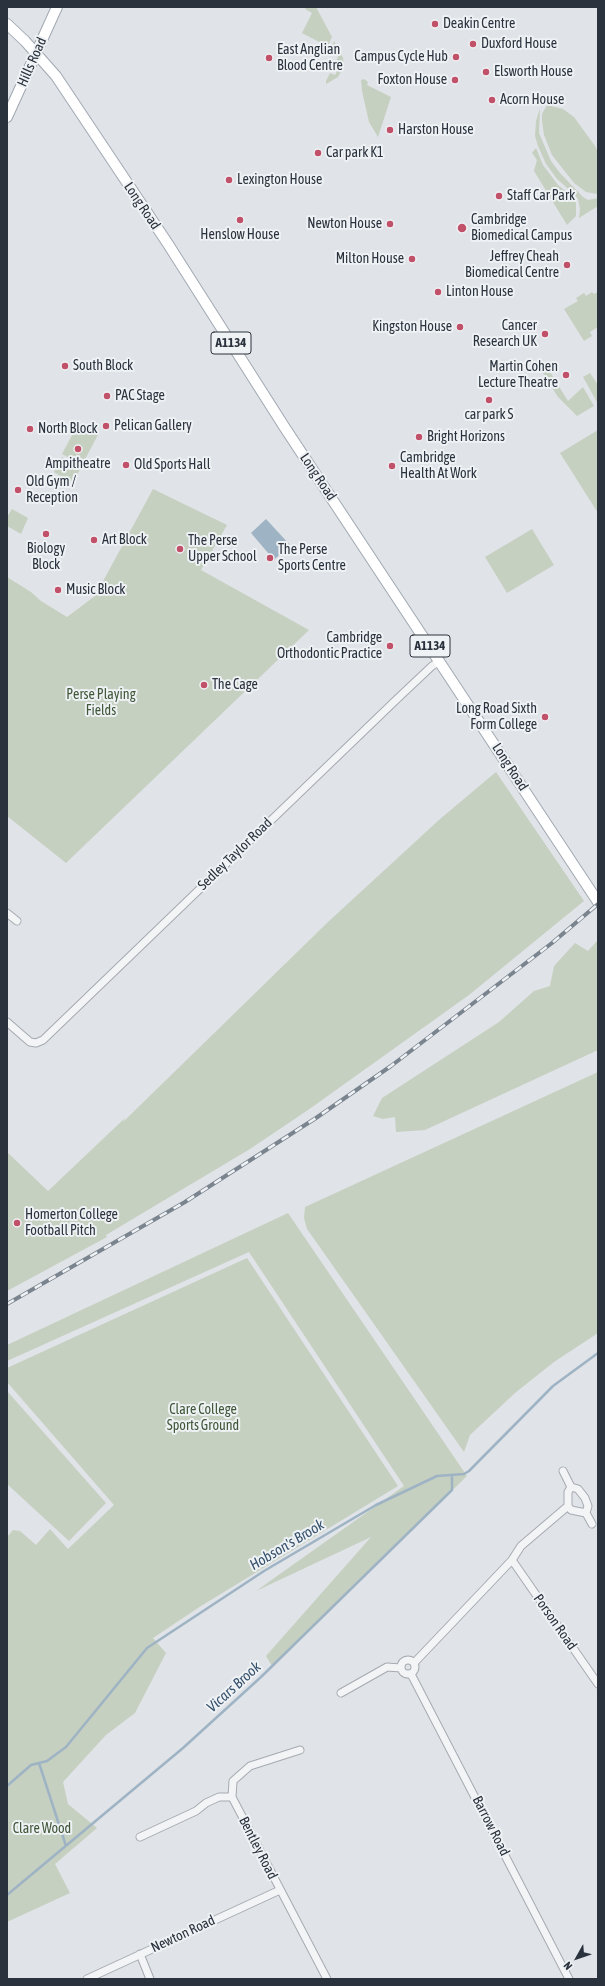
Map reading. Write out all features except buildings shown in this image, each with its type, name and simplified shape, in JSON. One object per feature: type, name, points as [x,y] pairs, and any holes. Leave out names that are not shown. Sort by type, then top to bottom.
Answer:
[{"type":"main road","name":"Hills Road","points":[[7,117],[57,7]]},
{"type":"main road","name":"A1134","points":[[7,24],[36,54]]},
{"type":"main road","name":"Long Road","points":[[36,54],[56,76],[172,251],[285,428],[598,902]]},
{"type":"street","name":"Sedley Taylor Road","points":[[7,1022],[30,1042],[36,1044],[43,1040],[402,695],[440,661]]},
{"type":"street","points":[[7,913],[17,921]]},
{"type":"street","points":[[563,1471],[571,1487],[578,1489],[585,1498],[588,1506],[586,1513],[592,1524]]},
{"type":"street","points":[[571,1487],[568,1492],[568,1506],[571,1510],[586,1513]]},
{"type":"street","points":[[341,1693],[387,1667],[401,1668],[403,1672],[411,1674],[414,1670],[414,1662],[512,1560],[521,1546],[568,1506]]},
{"type":"street","name":"Porson Road","points":[[512,1560],[598,1684]]},
{"type":"street","points":[[401,1668],[404,1661],[414,1662]]},
{"type":"street","name":"Barrow Road","points":[[411,1674],[569,1979]]},
{"type":"street","points":[[140,1837],[196,1811],[206,1803],[219,1797],[232,1797],[233,1781],[250,1766],[300,1750]]},
{"type":"street","name":"Bentley Road","points":[[232,1797],[327,1979]]},
{"type":"street","name":"Newton Road","points":[[87,1979],[280,1890]]},
{"type":"street","points":[[140,1954],[150,1979]]},
{"type":"green space","points":[[306,7],[316,7],[332,37],[325,53],[322,52],[325,45],[302,33],[312,13],[305,9]]},
{"type":"green space","points":[[334,41],[343,58],[344,66],[338,77],[326,84],[330,73],[335,75],[339,68],[336,62],[339,54],[332,46]]},
{"type":"green space","points":[[364,79],[368,82],[367,85],[391,97],[378,137],[369,122],[362,91],[361,80]]},
{"type":"green space","points":[[547,105],[563,109],[574,117],[595,146],[598,152],[597,194],[586,192],[574,183],[552,155],[544,135],[542,121],[542,114]]},
{"type":"green space","points":[[540,108],[539,133],[551,161],[560,173],[583,197],[588,200],[598,198],[598,206],[579,218],[580,209],[578,199],[557,179],[546,164],[538,146],[535,136],[536,121]]},
{"type":"green space","points":[[536,148],[543,165],[558,185],[572,196],[576,203],[576,216],[567,225],[534,171],[537,160],[532,153]]},
{"type":"green space","points":[[592,292],[594,294],[598,292],[598,327],[590,332],[592,336],[584,341],[564,309],[578,301],[576,298],[584,293],[586,296]]},
{"type":"green space","points":[[548,362],[553,370],[550,372],[568,401],[583,387],[594,406],[577,416],[558,397],[539,367]]},
{"type":"green space","points":[[590,373],[598,385],[598,404],[583,377]]},
{"type":"green space","points":[[79,422],[99,433],[82,465],[62,454]]},
{"type":"green space","points":[[598,430],[598,513],[560,453]]},
{"type":"green space","points":[[62,457],[81,468],[72,483],[54,472]]},
{"type":"green space","name":"Perse Playing Fields","points":[[153,489],[227,525],[201,570],[309,630],[66,863],[7,816],[7,577],[67,617],[95,596]]},
{"type":"green space","points":[[12,509],[28,518],[21,534],[7,526],[7,517]]},
{"type":"green space","points":[[532,529],[554,565],[507,593],[485,557]]},
{"type":"green space","points":[[496,772],[584,901],[469,995],[308,1110],[250,1149],[106,1235],[107,1237],[7,1291],[7,1152],[48,1191],[125,1118],[123,1122],[328,922],[440,819]]},
{"type":"green space","points":[[598,940],[598,1050],[425,1130],[396,1132],[395,1117],[383,1119],[373,1116],[382,1098],[499,1022],[534,991],[550,986],[554,966],[575,943],[588,951]]},
{"type":"green space","points":[[598,1072],[598,1333],[554,1362],[515,1393],[470,1435],[464,1452],[307,1229],[304,1218],[305,1207]]},
{"type":"green space","points":[[288,1213],[467,1476],[272,1666],[266,1656],[371,1537],[256,1591],[404,1486],[249,1252],[7,1361],[7,1345]]},
{"type":"green space","name":"Clare College Sports Ground","points":[[247,1258],[398,1486],[201,1606],[153,1638],[166,1653],[135,1713],[106,1735],[63,1782],[68,1804],[97,1828],[55,1864],[70,1893],[7,1922],[7,1537],[13,1530],[20,1531],[36,1545],[50,1529],[68,1549],[114,1505],[7,1382],[7,1368]]},
{"type":"green space","points":[[7,1391],[106,1503],[69,1541],[7,1484]]},
{"type":"water","points":[[266,519],[290,545],[274,560],[251,533]]},
{"type":"waterway","name":"Hobson's Brook","points":[[7,1786],[31,1765],[47,1761],[66,1747],[147,1648],[264,1571],[376,1505],[437,1476],[464,1474],[469,1471],[553,1386],[598,1353]]},
{"type":"waterway","name":"Vicars Brook","points":[[7,1895],[183,1748],[261,1677],[452,1490],[452,1475]]},
{"type":"waterway","points":[[39,1763],[66,1846]]},
{"type":"railway","points":[[7,1304],[185,1202],[316,1118],[391,1066],[552,943],[598,904]]},
{"type":"place","name":"Deakin Centre","points":[[435,24]]},
{"type":"place","name":"Duxford House","points":[[473,44]]},
{"type":"place","name":"Campus Cycle Hub","points":[[456,57]]},
{"type":"place","name":"East Anglian Blood Centre","points":[[269,58]]},
{"type":"place","name":"Elsworth House","points":[[486,72]]},
{"type":"place","name":"Foxton House","points":[[455,80]]},
{"type":"place","name":"Acorn House","points":[[492,100]]},
{"type":"place","name":"Harston House","points":[[390,130]]},
{"type":"place","name":"Car park K1","points":[[318,153]]},
{"type":"place","name":"Lexington House","points":[[229,180]]},
{"type":"place","name":"Staff Car Park","points":[[499,196]]},
{"type":"place","name":"Henslow House","points":[[240,220]]},
{"type":"place","name":"Newton House","points":[[390,224]]},
{"type":"place","name":"Cambridge Biomedical Campus","points":[[462,228]]},
{"type":"place","name":"Milton House","points":[[412,259]]},
{"type":"place","name":"Jeffrey Cheah Biomedical Centre","points":[[567,265]]},
{"type":"place","name":"Linton House","points":[[438,292]]},
{"type":"place","name":"Kingston House","points":[[460,327]]},
{"type":"place","name":"Cancer Research UK","points":[[545,334]]},
{"type":"place","name":"South Block","points":[[65,366]]},
{"type":"place","name":"Martin Cohen Lecture Theatre","points":[[566,375]]},
{"type":"place","name":"PAC Stage","points":[[107,396]]},
{"type":"place","name":"car park S","points":[[489,400]]},
{"type":"place","name":"Pelican Gallery","points":[[106,426]]},
{"type":"place","name":"North Block","points":[[30,429]]},
{"type":"place","name":"Bright Horizons","points":[[419,437]]},
{"type":"place","name":"Ampitheatre","points":[[78,449]]},
{"type":"place","name":"Old Sports Hall","points":[[126,465]]},
{"type":"place","name":"Cambridge Health At Work","points":[[392,466]]},
{"type":"place","name":"Old Gym / Reception","points":[[18,490]]},
{"type":"place","name":"Biology Block","points":[[46,534]]},
{"type":"place","name":"Art Block","points":[[94,540]]},
{"type":"place","name":"The Perse Upper School","points":[[180,549]]},
{"type":"place","name":"The Perse Sports Centre","points":[[270,558]]},
{"type":"place","name":"Music Block","points":[[58,590]]},
{"type":"place","name":"Cambridge Orthodontic Practice","points":[[390,646]]},
{"type":"place","name":"The Cage","points":[[204,685]]},
{"type":"place","name":"Long Road Sixth Form College","points":[[545,717]]},
{"type":"place","name":"Homerton College Football Pitch","points":[[17,1223]]},
{"type":"park label","name":"Clare Wood","points":[[42,1829]]}]
